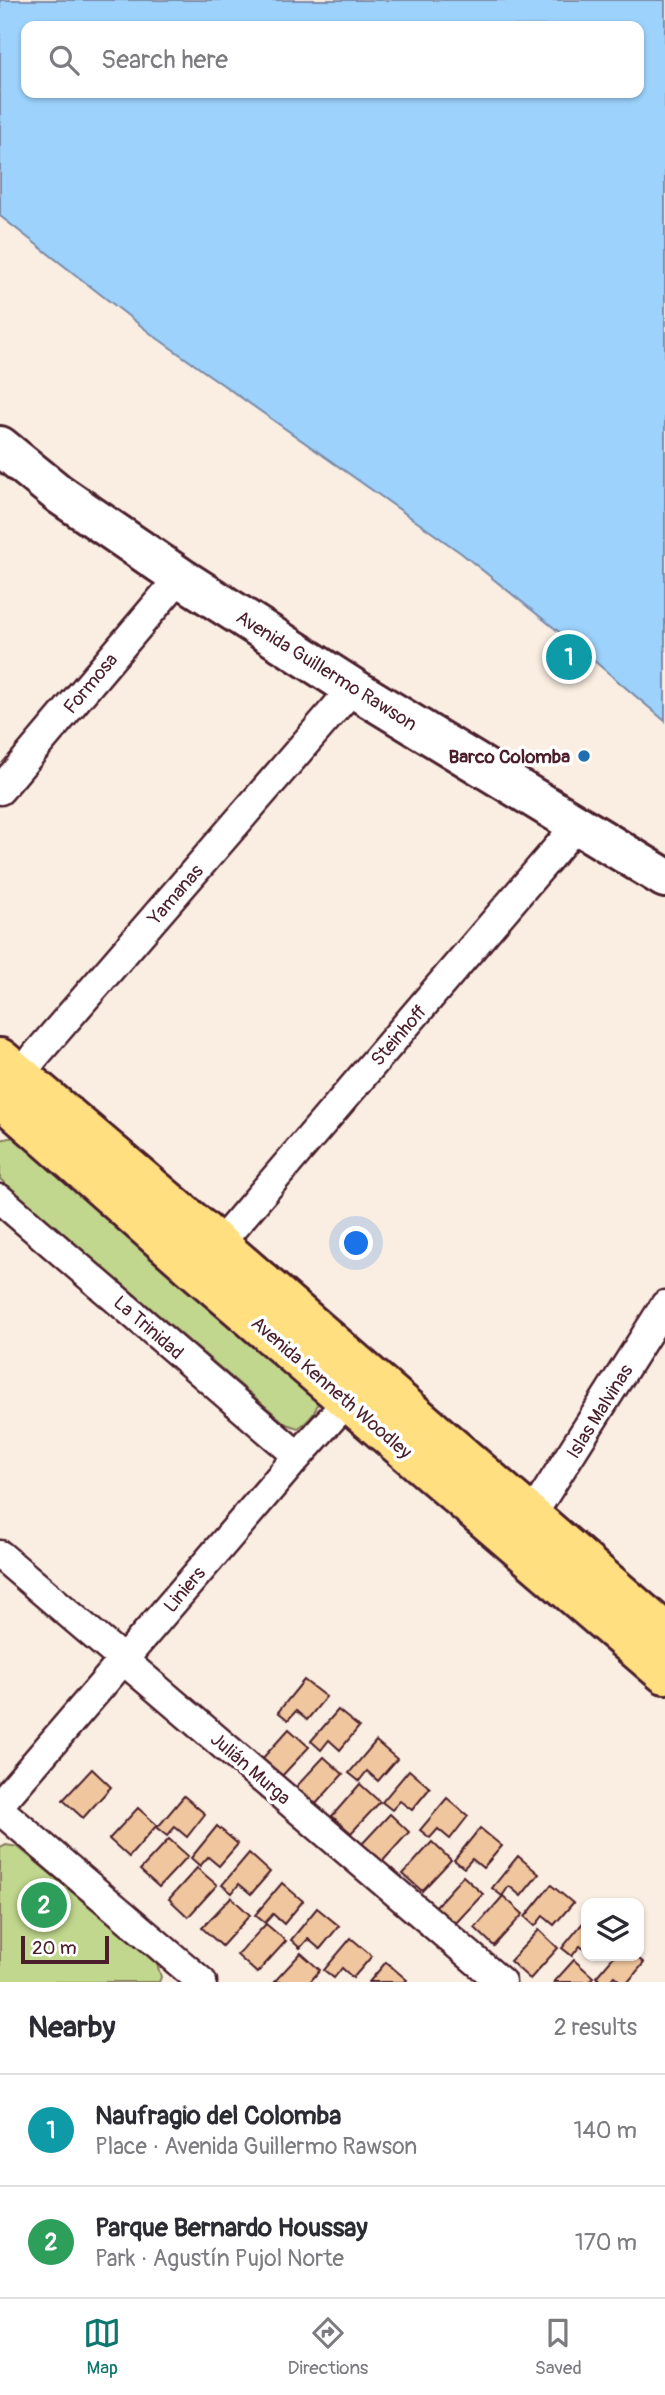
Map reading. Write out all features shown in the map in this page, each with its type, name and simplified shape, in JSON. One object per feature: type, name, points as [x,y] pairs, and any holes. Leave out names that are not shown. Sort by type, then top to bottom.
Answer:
[{"type":"main road","name":"Avenida Kenneth Woodley","points":[[4,1087],[219,1244],[359,1388],[665,1674]]},
{"type":"main road","name":"Avenida Kenneth Woodley","points":[[4,1087],[359,1388],[532,1516],[665,1632]]},
{"type":"street","name":"Avenida Guillermo Rawson","points":[[0,446],[59,494],[180,577],[353,688],[665,878]]},
{"type":"street","name":"Formosa","points":[[0,790],[180,577]]},
{"type":"street","name":"Yamanas","points":[[4,1087],[353,688]]},
{"type":"street","name":"Steinhoff","points":[[219,1244],[577,825]]},
{"type":"street","name":"La Trinidad","points":[[0,1199],[298,1456]]},
{"type":"street","name":"Islas Malvinas","points":[[532,1516],[665,1305]]},
{"type":"street","name":"Liniers","points":[[0,1804],[359,1388]]},
{"type":"street","name":"Julián Murga","points":[[0,1555],[501,1982]]},
{"type":"street","points":[[0,1810],[191,1979]]},
{"type":"green space","points":[[14,1137],[26,1142],[320,1395],[310,1418],[298,1428],[286,1424],[0,1179],[0,1140]]},
{"type":"green space","points":[[6,1845],[18,1847],[156,1961],[161,1977],[159,1982],[0,1982],[0,1848]]},
{"type":"water","points":[[0,0],[665,0],[665,721],[461,553],[154,336],[0,216]]},
{"type":"building","points":[[304,1680],[326,1697],[307,1720],[296,1711],[288,1720],[278,1712]]},
{"type":"building","points":[[338,1710],[359,1727],[340,1750],[329,1740],[321,1750],[311,1741]]},
{"type":"building","points":[[289,1729],[309,1747],[280,1778],[261,1760]]},
{"type":"building","points":[[376,1741],[397,1759],[378,1781],[367,1771],[359,1781],[349,1773]]},
{"type":"building","points":[[324,1757],[343,1774],[314,1806],[295,1788]]},
{"type":"building","points":[[92,1769],[111,1787],[83,1818],[63,1800]]},
{"type":"building","points":[[409,1770],[430,1788],[412,1810],[400,1801],[392,1810],[382,1802]]},
{"type":"building","points":[[360,1784],[380,1802],[351,1833],[332,1816]]},
{"type":"building","points":[[184,1796],[205,1814],[187,1837],[175,1827],[167,1836],[157,1828]]},
{"type":"building","points":[[447,1798],[468,1816],[450,1839],[438,1829],[430,1838],[420,1830]]},
{"type":"building","points":[[138,1808],[157,1825],[129,1857],[109,1839]]},
{"type":"building","points":[[390,1814],[409,1832],[381,1863],[361,1845]]},
{"type":"building","points":[[217,1826],[238,1844],[219,1866],[208,1857],[200,1866],[191,1858]]},
{"type":"building","points":[[480,1828],[502,1846],[483,1868],[472,1859],[464,1868],[454,1860]]},
{"type":"building","points":[[169,1839],[188,1856],[159,1887],[140,1870]]},
{"type":"building","points":[[432,1842],[451,1860],[422,1891],[403,1874]]},
{"type":"building","points":[[249,1853],[270,1872],[251,1894],[239,1884],[232,1893],[222,1885]]},
{"type":"building","points":[[518,1856],[539,1874],[521,1896],[509,1886],[502,1896],[492,1888]]},
{"type":"building","points":[[197,1868],[217,1885],[188,1917],[169,1899]]},
{"type":"building","points":[[463,1876],[483,1894],[454,1925],[435,1907]]},
{"type":"building","points":[[282,1883],[303,1901],[284,1924],[273,1914],[265,1923],[255,1915]]},
{"type":"building","points":[[551,1885],[573,1903],[554,1925],[543,1916],[535,1926],[525,1917]]},
{"type":"building","points":[[503,1896],[523,1914],[494,1946],[475,1928]]},
{"type":"building","points":[[231,1897],[250,1915],[222,1946],[202,1928]]},
{"type":"building","points":[[317,1908],[339,1926],[320,1949],[308,1939],[300,1948],[291,1940]]},
{"type":"building","points":[[266,1924],[286,1941],[257,1973],[237,1955]]},
{"type":"building","points":[[581,1925],[581,1947],[572,1956],[562,1948]]},
{"type":"building","points":[[539,1930],[558,1948],[530,1979],[510,1961]]},
{"type":"building","points":[[351,1938],[372,1956],[353,1978],[342,1968],[334,1978],[324,1970]]},
{"type":"building","points":[[301,1953],[320,1970],[310,1982],[274,1982]]},
{"type":"building","points":[[574,1960],[593,1977],[589,1982],[554,1982]]},
{"type":"building","points":[[610,1961],[644,1963],[628,1982],[621,1982],[614,1976],[609,1982],[602,1982],[596,1977]]},
{"type":"building","points":[[386,1962],[407,1980],[369,1982]]},
{"type":"place","name":"Naufragio del Colomba","points":[[569,657]]},
{"type":"place","name":"Barco Colomba","points":[[584,756]]},
{"type":"place","name":"Parque Bernardo Houssay","points":[[44,1905]]}]
